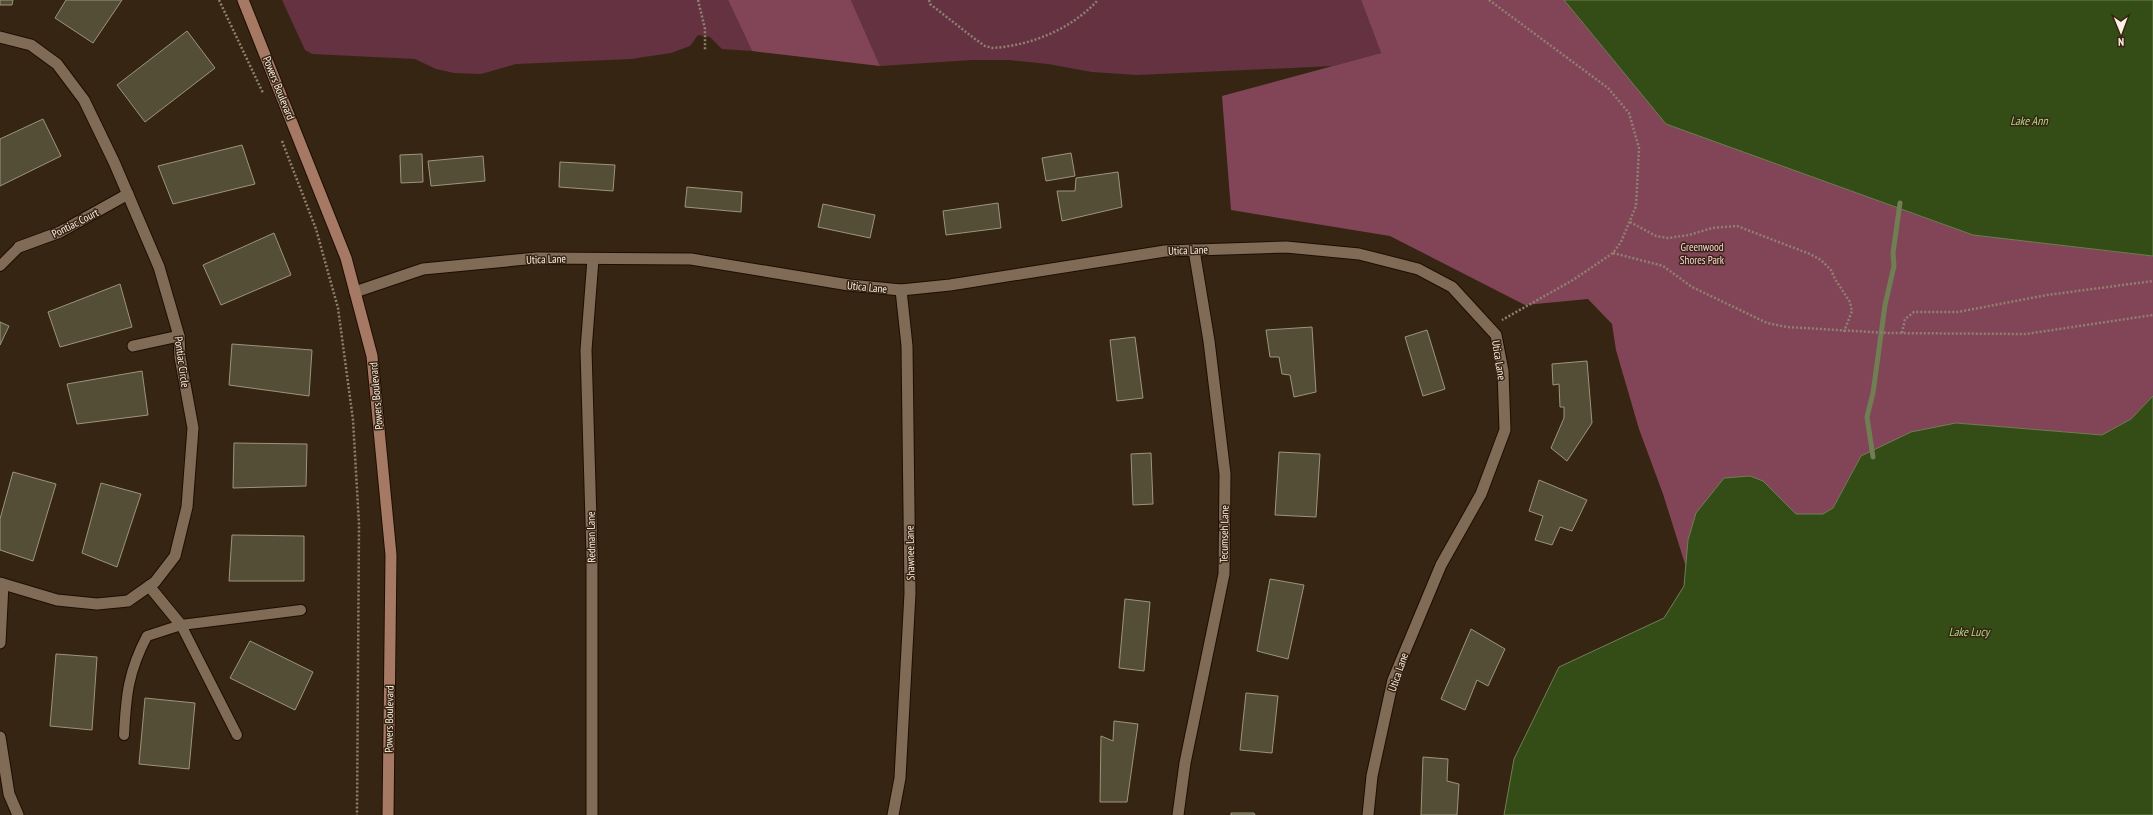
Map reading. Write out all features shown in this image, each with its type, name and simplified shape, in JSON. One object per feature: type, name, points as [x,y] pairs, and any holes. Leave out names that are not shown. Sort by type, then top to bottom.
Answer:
[{"type":"main road","name":"Powers Boulevard","points":[[242,0],[346,258],[372,356],[391,555],[388,815]]},
{"type":"street","name":"Pontiac Circle","points":[[0,37],[31,45],[57,64],[84,100],[128,194],[159,266],[179,336],[180,357],[193,428],[187,507],[175,556],[155,582],[128,601],[97,604],[57,600],[2,584]]},
{"type":"street","name":"Pontiac Court","points":[[19,247],[60,232],[128,194]]},
{"type":"street","name":"Utica Lane","points":[[355,292],[423,269],[536,258],[691,259],[849,285],[901,290],[950,285],[1165,251],[1286,247],[1359,254],[1418,269],[1452,287],[1496,335],[1503,371],[1504,430],[1481,494],[1441,565],[1393,680],[1372,776],[1368,815]]},
{"type":"street","name":"Tecumseh Lane","points":[[1178,815],[1185,763],[1224,574],[1225,474],[1209,341],[1194,250]]},
{"type":"street","name":"Redman Lane","points":[[592,815],[592,555],[586,350],[594,259]]},
{"type":"street","name":"Shawnee Lane","points":[[894,815],[900,778],[910,593],[907,346],[901,290]]},
{"type":"street","points":[[133,346],[179,336]]},
{"type":"street","points":[[0,643],[2,584]]},
{"type":"street","points":[[149,586],[181,625]]},
{"type":"street","points":[[0,737],[9,794],[18,815]]},
{"type":"lane","points":[[0,266],[19,247]]},
{"type":"lane","points":[[124,735],[126,694],[138,653],[147,636],[181,625],[302,610]]},
{"type":"lane","points":[[181,625],[237,735]]},
{"type":"path","points":[[219,0],[267,100]]},
{"type":"path","points":[[698,0],[705,29],[705,50]]},
{"type":"path","points":[[929,0],[930,4],[953,19],[975,39],[985,46],[993,48],[1048,36],[1085,14],[1098,0]]},
{"type":"path","points":[[1489,0],[1608,88],[1629,113],[1639,148],[1636,206],[1621,242],[1613,253],[1573,280],[1489,327]]},
{"type":"path","points":[[280,136],[316,229],[338,308],[353,420],[359,524],[357,815]]},
{"type":"path","points":[[1630,222],[1656,236],[1668,238],[1689,235],[1719,226],[1737,226],[1810,254],[1821,260],[1831,270],[1850,302],[1852,311],[1844,332]]},
{"type":"path","points":[[1613,253],[1663,266],[1692,287],[1767,323],[1787,327],[1874,333],[2026,334],[2153,315]]},
{"type":"path","points":[[1902,333],[1905,319],[1914,312],[1958,312],[2046,295],[2153,281]]},
{"type":"shaded area","points":[[282,0],[728,0],[752,51],[722,49],[710,37],[698,35],[690,46],[671,53],[631,59],[516,64],[481,74],[454,73],[436,69],[415,59],[312,54],[305,50]]},
{"type":"shaded area","points":[[851,0],[1361,0],[1381,53],[1333,66],[1137,75],[1092,72],[1048,64],[1009,60],[972,60],[880,66]]},
{"type":"green space","points":[[728,0],[851,0],[880,66],[752,51]]},
{"type":"green space","name":"Greenwood Shores Park","points":[[1361,0],[1564,0],[1666,124],[1973,235],[2153,256],[2153,396],[2131,419],[2102,435],[1956,423],[1861,456],[1833,508],[1823,514],[1796,514],[1763,481],[1688,540],[1686,567],[1663,494],[1639,429],[1616,350],[1612,324],[1588,299],[1525,305],[1390,236],[1231,210],[1222,96],[1381,53]]},
{"type":"water","name":"Lake Ann","points":[[1564,0],[2153,0],[2153,256],[1973,235],[1666,124]]},
{"type":"water","name":"Lake Lucy","points":[[2153,396],[2153,815],[1504,815],[1514,759],[1559,667],[1664,618],[1684,586],[1688,540],[1696,513],[1724,478],[1750,476],[1763,481],[1796,514],[1823,514],[1833,508],[1861,456],[1911,432],[1956,423],[2102,435],[2131,419]]},
{"type":"building","points":[[0,0],[13,0],[12,5],[0,5]]},
{"type":"building","points":[[66,0],[122,0],[93,43],[55,18]]},
{"type":"building","points":[[187,31],[215,68],[145,122],[117,85]]},
{"type":"building","points":[[43,119],[61,156],[0,186],[0,139]]},
{"type":"building","points":[[242,145],[255,184],[173,204],[158,166]]},
{"type":"building","points":[[1071,153],[1075,176],[1046,181],[1042,158]]},
{"type":"building","points":[[422,154],[423,182],[401,183],[400,155]]},
{"type":"building","points":[[483,156],[485,181],[431,186],[428,161]]},
{"type":"building","points":[[560,162],[615,165],[613,191],[559,187]]},
{"type":"building","points":[[1118,172],[1122,207],[1062,221],[1057,191],[1075,191],[1076,178]]},
{"type":"building","points":[[687,187],[742,192],[741,212],[685,207]]},
{"type":"building","points":[[998,203],[1001,228],[946,235],[943,211]]},
{"type":"building","points":[[823,204],[875,215],[870,238],[818,227]]},
{"type":"building","points":[[274,233],[291,275],[221,305],[203,265]]},
{"type":"building","points":[[120,284],[132,327],[60,347],[48,312]]},
{"type":"building","points":[[0,322],[9,326],[0,345]]},
{"type":"building","points":[[1312,327],[1316,392],[1294,397],[1290,375],[1282,374],[1279,357],[1270,357],[1266,330]]},
{"type":"building","points":[[1427,330],[1445,389],[1423,396],[1405,337]]},
{"type":"building","points":[[1135,337],[1143,398],[1117,401],[1110,340]]},
{"type":"building","points":[[232,344],[312,350],[309,396],[229,385]]},
{"type":"building","points":[[1587,361],[1592,423],[1567,461],[1551,448],[1564,418],[1564,407],[1560,407],[1559,384],[1553,385],[1552,364]]},
{"type":"building","points":[[142,371],[148,415],[77,424],[67,384]]},
{"type":"building","points":[[234,443],[307,444],[306,486],[233,488]]},
{"type":"building","points":[[1279,452],[1320,454],[1316,517],[1275,515]]},
{"type":"building","points":[[1151,453],[1153,504],[1133,505],[1131,454]]},
{"type":"building","points":[[13,472],[56,484],[33,561],[0,550],[0,519]]},
{"type":"building","points":[[1539,480],[1587,500],[1572,531],[1560,527],[1552,545],[1535,540],[1543,516],[1529,511]]},
{"type":"building","points":[[101,483],[141,494],[117,567],[82,553]]},
{"type":"building","points":[[232,535],[304,536],[304,581],[229,581]]},
{"type":"building","points":[[1270,579],[1304,585],[1288,659],[1257,651]]},
{"type":"building","points":[[1125,599],[1150,602],[1144,671],[1119,668]]},
{"type":"building","points":[[1471,629],[1505,649],[1488,686],[1477,680],[1465,710],[1441,699]]},
{"type":"building","points":[[250,641],[313,672],[295,710],[230,678]]},
{"type":"building","points":[[56,654],[97,657],[92,730],[50,726]]},
{"type":"building","points":[[1246,693],[1278,696],[1272,753],[1240,750]]},
{"type":"building","points":[[145,698],[195,703],[189,769],[139,764]]},
{"type":"building","points":[[1114,721],[1138,724],[1127,802],[1100,802],[1101,736],[1113,741]]},
{"type":"building","points":[[1423,757],[1448,759],[1447,781],[1459,784],[1457,815],[1421,815]]},
{"type":"building","points":[[1231,813],[1254,813],[1255,815],[1231,815]]},
{"type":"waterway","points":[[1873,457],[1867,417],[1873,393],[1885,305],[1894,266],[1893,253],[1900,203]]}]
